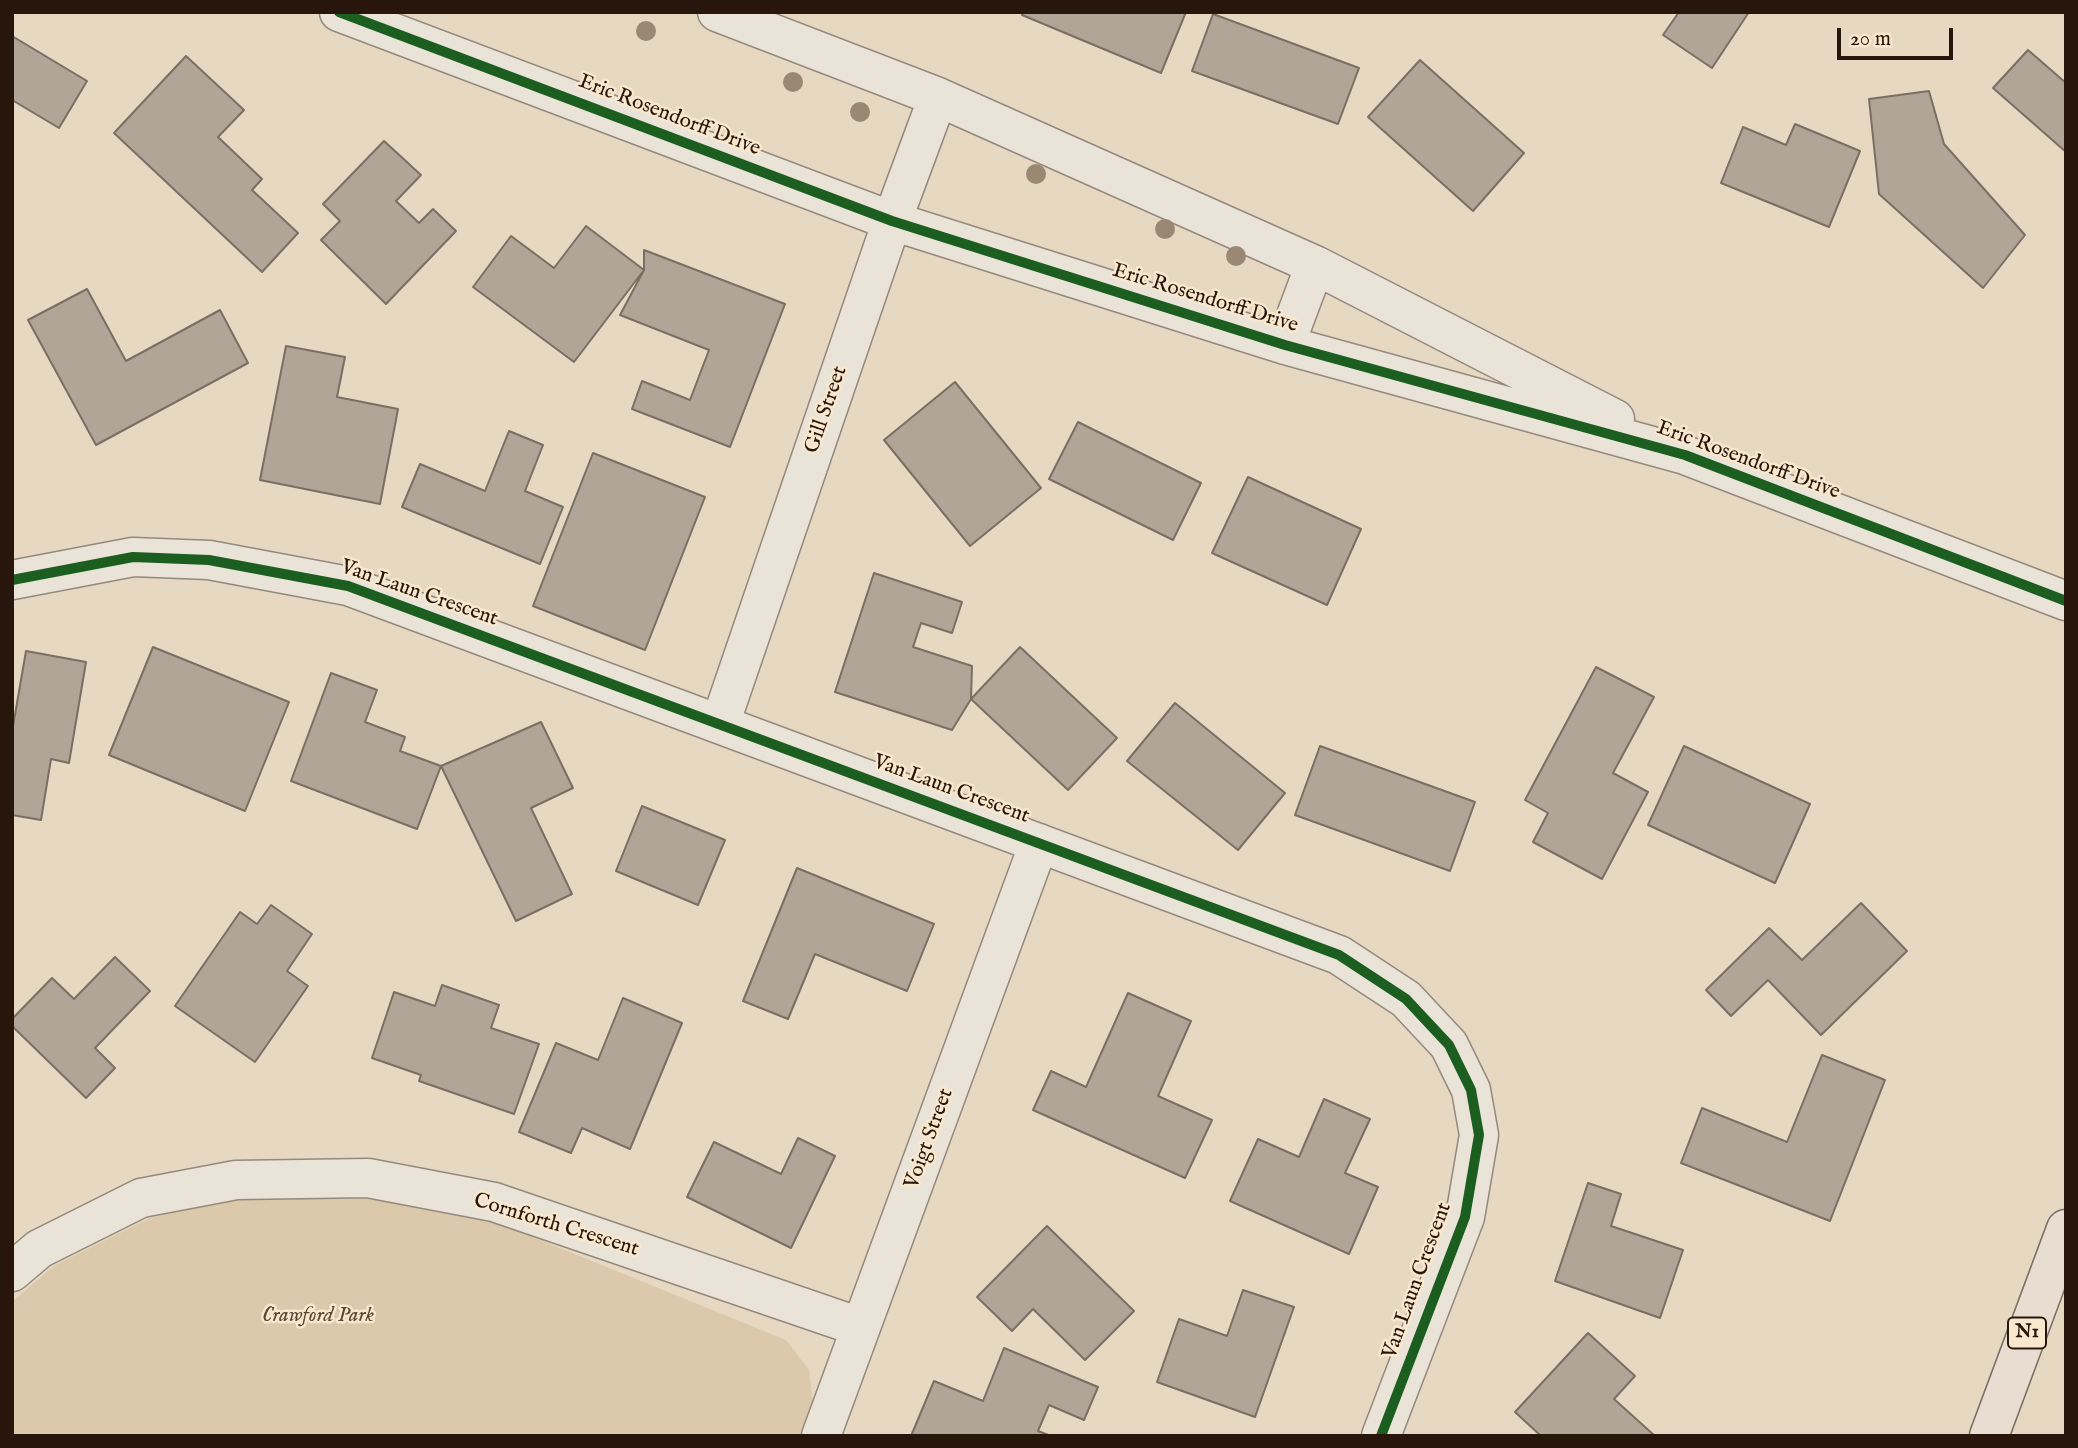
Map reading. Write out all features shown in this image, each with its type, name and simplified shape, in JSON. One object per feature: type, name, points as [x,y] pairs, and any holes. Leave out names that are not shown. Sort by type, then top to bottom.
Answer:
[{"type":"highway","name":"N1","points":[[1989,1436],[2066,1229]]},
{"type":"street","name":"Eric Rosendorff Drive","points":[[717,12],[938,97],[1315,265],[1685,455]]},
{"type":"street","name":"Eric Rosendorff Drive","points":[[347,14],[892,221],[1285,345],[1685,455],[2066,601]]},
{"type":"street","name":"Gill Street","points":[[720,724],[892,221],[938,97]]},
{"type":"street","points":[[1285,345],[1315,265]]},
{"type":"street","name":"Van Laun Crescent","points":[[12,580],[132,556],[209,560],[348,586],[1339,955],[1406,999],[1449,1045],[1471,1090],[1479,1135],[1465,1217],[1381,1436]]},
{"type":"street","name":"Voigt Street","points":[[821,1436],[1039,843]]},
{"type":"street","name":"Cornforth Crescent","points":[[12,1272],[38,1249],[141,1198],[236,1180],[368,1178],[494,1202],[860,1327]]},
{"type":"green space","name":"Crawford Park","points":[[244,1196],[371,1197],[491,1220],[786,1340],[809,1370],[814,1411],[804,1436],[12,1436],[12,1302],[54,1266],[150,1218]]},
{"type":"building","points":[[1023,12],[1186,12],[1161,73],[1022,15]]},
{"type":"building","points":[[1679,12],[1749,12],[1712,68],[1663,35]]},
{"type":"building","points":[[1213,14],[1359,68],[1338,124],[1192,71]]},
{"type":"building","points":[[12,36],[87,81],[59,128],[12,100]]},
{"type":"building","points":[[2028,50],[2066,83],[2066,152],[1993,88]]},
{"type":"building","points":[[186,56],[244,110],[218,137],[262,179],[252,190],[298,233],[262,272],[114,133]]},
{"type":"building","points":[[1420,60],[1524,153],[1473,211],[1368,117]]},
{"type":"building","points":[[1929,91],[1944,144],[2025,235],[1983,288],[1879,194],[1869,99]]},
{"type":"building","points":[[1795,124],[1860,151],[1829,227],[1721,183],[1743,127],[1786,145]]},
{"type":"building","points":[[384,141],[421,175],[396,201],[419,223],[433,209],[456,231],[386,304],[321,240],[340,221],[323,204]]},
{"type":"building","points":[[586,226],[644,270],[574,362],[473,287],[511,236],[554,268]]},
{"type":"building","points":[[644,250],[785,304],[730,447],[632,409],[642,381],[690,400],[709,350],[620,315],[644,270]]},
{"type":"building","points":[[87,289],[126,361],[220,310],[248,363],[96,445],[28,320]]},
{"type":"building","points":[[286,346],[345,357],[337,397],[398,409],[380,504],[260,480]]},
{"type":"building","points":[[955,382],[1041,488],[970,546],[884,440]]},
{"type":"building","points":[[1078,422],[1201,483],[1173,540],[1049,479]]},
{"type":"building","points":[[509,431],[543,445],[525,491],[563,507],[540,564],[402,507],[420,464],[485,491]]},
{"type":"building","points":[[593,453],[705,497],[645,650],[533,606]]},
{"type":"building","points":[[1248,477],[1361,529],[1327,605],[1212,553]]},
{"type":"building","points":[[874,573],[962,602],[952,633],[921,623],[913,647],[972,666],[971,699],[952,730],[835,692]]},
{"type":"building","points":[[153,647],[289,702],[245,811],[109,755]]},
{"type":"building","points":[[1020,647],[1117,738],[1068,790],[971,699]]},
{"type":"building","points":[[26,651],[86,662],[69,763],[51,759],[41,820],[12,815],[12,732]]},
{"type":"building","points":[[1596,667],[1654,697],[1613,773],[1648,792],[1602,879],[1533,842],[1548,813],[1525,800]]},
{"type":"building","points":[[331,673],[377,690],[365,722],[405,737],[400,751],[441,766],[417,829],[291,781]]},
{"type":"building","points":[[1175,703],[1285,793],[1238,850],[1127,761]]},
{"type":"building","points":[[541,722],[573,788],[531,808],[572,894],[516,921],[441,766]]},
{"type":"building","points":[[1320,746],[1475,802],[1450,871],[1295,815]]},
{"type":"building","points":[[1684,746],[1810,804],[1775,883],[1648,825]]},
{"type":"building","points":[[642,806],[725,840],[698,905],[616,871]]},
{"type":"building","points":[[797,868],[934,924],[907,991],[815,954],[788,1019],[743,1001]]},
{"type":"building","points":[[1861,903],[1907,951],[1821,1035],[1768,980],[1731,1016],[1706,990],[1769,928],[1802,960]]},
{"type":"building","points":[[271,905],[312,934],[287,971],[308,986],[255,1062],[175,1006],[240,912],[257,924]]},
{"type":"building","points":[[115,957],[150,991],[95,1048],[115,1068],[86,1098],[12,1026],[12,1019],[52,978],[74,999]]},
{"type":"building","points":[[442,985],[499,1005],[491,1028],[539,1044],[514,1114],[419,1081],[421,1075],[372,1058],[394,992],[435,1006]]},
{"type":"building","points":[[1128,993],[1191,1021],[1158,1096],[1212,1120],[1185,1178],[1033,1110],[1051,1071],[1086,1087]]},
{"type":"building","points":[[623,998],[682,1023],[630,1149],[582,1128],[571,1153],[519,1132],[556,1043],[598,1060]]},
{"type":"building","points":[[1822,1055],[1885,1080],[1830,1221],[1681,1163],[1702,1108],[1787,1142]]},
{"type":"building","points":[[1324,1099],[1370,1119],[1345,1173],[1378,1187],[1349,1254],[1230,1201],[1258,1139],[1299,1157]]},
{"type":"building","points":[[798,1138],[835,1156],[791,1248],[687,1197],[714,1142],[781,1174]]},
{"type":"building","points":[[1588,1183],[1621,1194],[1611,1226],[1683,1250],[1660,1318],[1555,1281]]},
{"type":"building","points":[[1047,1226],[1134,1311],[1085,1360],[1033,1309],[1012,1331],[977,1297]]},
{"type":"building","points":[[1243,1290],[1294,1307],[1255,1417],[1157,1382],[1179,1319],[1227,1336]]},
{"type":"building","points":[[1588,1333],[1635,1376],[1614,1399],[1655,1436],[1541,1436],[1515,1412]]},
{"type":"building","points":[[1004,1348],[1098,1387],[1084,1420],[1049,1405],[1038,1431],[1051,1436],[911,1436],[934,1381],[983,1401]]},
{"type":"cycle path","points":[[339,12],[892,221],[1285,345],[1685,455],[2066,601]]},
{"type":"cycle path","points":[[12,580],[133,557],[209,560],[348,586],[1339,955],[1406,999],[1449,1045],[1471,1090],[1479,1135],[1465,1217],[1381,1436]]}]
